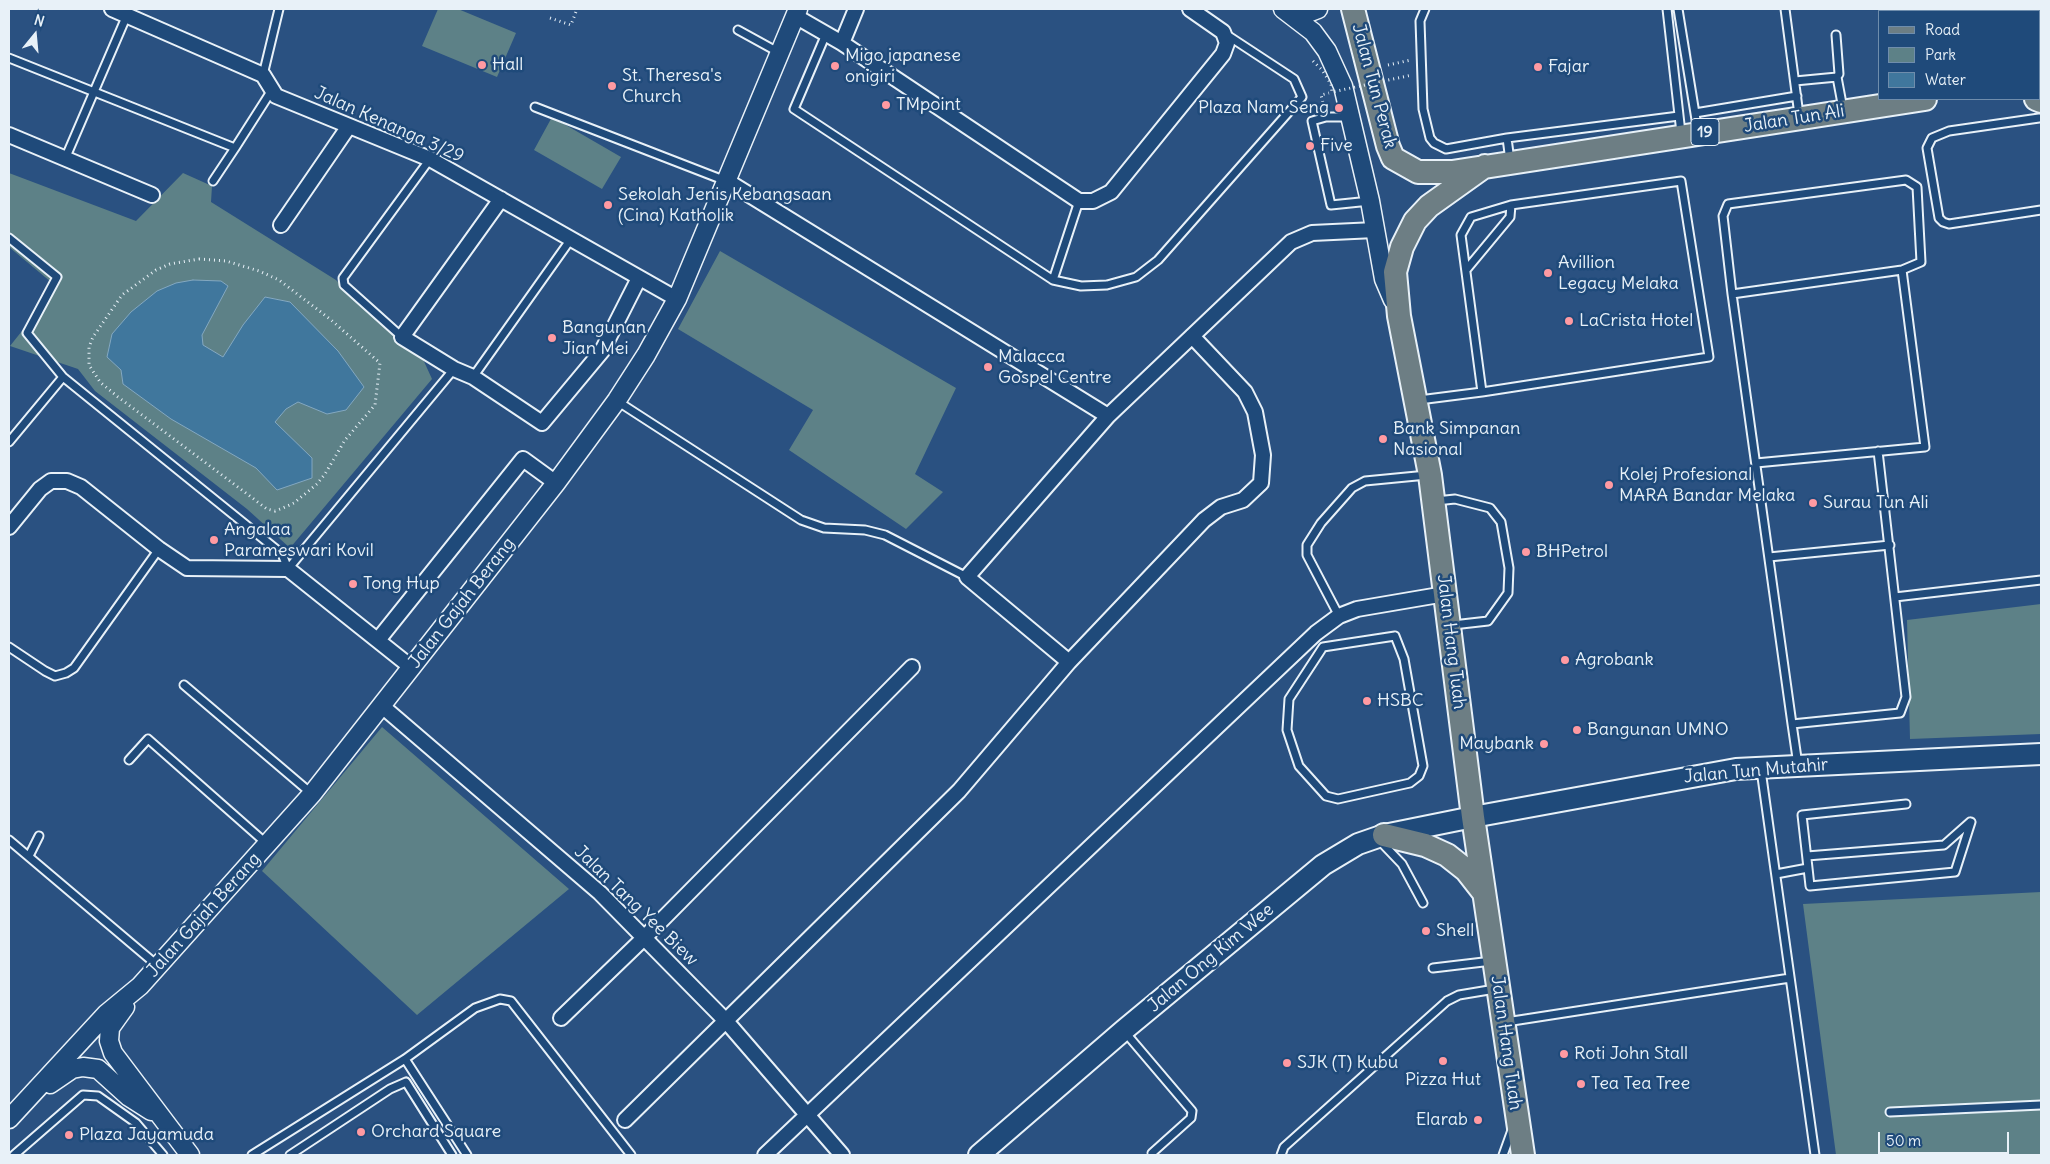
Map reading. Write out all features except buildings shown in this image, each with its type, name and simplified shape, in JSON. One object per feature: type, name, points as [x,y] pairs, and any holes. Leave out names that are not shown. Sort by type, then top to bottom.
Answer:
[{"type":"main road","name":"Jalan Tun Perak","points":[[1353,9],[1388,146],[1394,158],[1418,172],[1452,172],[1485,166]]},
{"type":"main road","name":"Jalan Tun Ali","points":[[1485,166],[1688,125],[1799,118],[1918,100]]},
{"type":"main road","name":"Jalan Hang Tuah","points":[[1485,166],[1429,206],[1415,221],[1402,248],[1395,272],[1399,316],[1430,475],[1473,817],[1523,1155]]},
{"type":"main road","name":"Jalan Tun Mutahir","points":[[1473,817],[1697,775],[1760,767],[2041,754]]},
{"type":"main road","name":"Jalan Ong Kim Wee","points":[[979,1155],[1124,1030],[1323,865],[1358,844],[1380,836],[1473,817]]},
{"type":"main road","points":[[1380,836],[1425,844],[1447,855],[1466,870],[1484,894]]},
{"type":"street","points":[[112,9],[263,75]]},
{"type":"street","points":[[842,43],[856,9]]},
{"type":"street","points":[[796,12],[826,34],[1079,201],[1093,201],[1111,192],[1224,54],[1227,43],[1222,32],[1190,9]]},
{"type":"street","points":[[1283,9],[1313,32],[1328,52],[1343,86],[1370,201],[1384,279],[1399,316]]},
{"type":"street","points":[[1291,9],[1305,14],[1318,9]]},
{"type":"street","name":"Jalan Gajah Berang","points":[[11,1111],[106,1014],[140,986],[312,794],[556,483],[617,400],[646,355],[677,299],[796,12]]},
{"type":"street","name":"Jalan Kenanga 3/29","points":[[263,75],[276,96],[430,159],[677,299]]},
{"type":"street","points":[[281,224],[350,126]]},
{"type":"street","points":[[9,135],[152,195]]},
{"type":"street","points":[[727,182],[1108,416]]},
{"type":"street","points":[[500,199],[402,336],[454,369],[473,377],[542,423],[602,350],[639,278]]},
{"type":"street","points":[[1069,662],[967,577],[1108,416],[1291,242],[1312,233],[1375,230]]},
{"type":"street","points":[[625,1120],[960,791],[1069,662],[1204,520],[1221,507],[1243,500],[1261,484],[1263,455],[1255,412],[1245,392],[1192,336]]},
{"type":"street","points":[[378,640],[522,459],[556,483]]},
{"type":"street","points":[[9,527],[40,489],[51,481],[67,481],[81,487],[159,549],[187,568],[288,569],[412,666]]},
{"type":"street","points":[[765,1155],[1316,633],[1339,616],[1357,609],[1446,594]]},
{"type":"street","points":[[561,1018],[644,938],[912,667]]},
{"type":"street","name":"Jalan Tang Yee Biew","points":[[382,706],[600,893],[726,1021],[842,1155]]},
{"type":"street","points":[[140,986],[110,1028],[110,1041],[113,1053],[190,1155]]},
{"type":"street","points":[[11,1111],[60,1076],[72,1069],[83,1067],[98,1069],[129,1097],[162,1118]]},
{"type":"lane","points":[[263,75],[279,9]]},
{"type":"lane","points":[[1426,9],[1420,21],[1424,109],[1430,138],[1434,143],[1446,148],[1507,138],[1688,125],[1797,96]]},
{"type":"lane","points":[[1667,9],[1688,125]]},
{"type":"lane","points":[[1678,9],[1688,125]]},
{"type":"lane","points":[[1785,9],[1799,118]]},
{"type":"lane","points":[[65,159],[127,15]]},
{"type":"lane","points":[[738,30],[778,52]]},
{"type":"lane","points":[[826,34],[794,109],[1053,280],[1081,286],[1107,285],[1136,276],[1158,260],[1302,97],[1294,79],[1222,32]]},
{"type":"lane","points":[[1836,35],[1839,74],[1837,77],[1844,111]]},
{"type":"lane","points":[[9,58],[235,148]]},
{"type":"lane","points":[[1795,81],[1837,77]]},
{"type":"lane","points":[[213,182],[272,90]]},
{"type":"lane","points":[[2039,106],[1949,131],[1932,138],[1927,148],[1938,218],[1943,222],[1949,224],[2041,210]]},
{"type":"lane","points":[[535,107],[727,182]]},
{"type":"lane","points":[[1350,117],[1326,117],[1312,121],[1331,205],[1370,201]]},
{"type":"lane","points":[[1507,138],[1510,162]]},
{"type":"lane","points":[[402,336],[344,285],[343,278],[430,159]]},
{"type":"lane","points":[[1732,294],[1902,270],[1921,262],[1917,186],[1906,180],[1897,179],[1728,204],[1723,216],[1732,294],[1798,766]]},
{"type":"lane","points":[[1416,400],[1482,392],[1709,357],[1681,181],[1511,205],[1471,216],[1461,235],[1482,392]]},
{"type":"lane","points":[[1053,280],[1079,201]]},
{"type":"lane","points":[[1466,270],[1510,217],[1511,205]]},
{"type":"lane","points":[[9,238],[57,277],[27,333],[63,377],[282,554],[288,569],[454,369]]},
{"type":"lane","points":[[473,377],[571,239]]},
{"type":"lane","points":[[1756,463],[1925,447],[1902,270]]},
{"type":"lane","points":[[9,442],[63,377]]},
{"type":"lane","points":[[617,400],[801,520],[824,528],[865,530],[886,535],[967,577]]},
{"type":"lane","points":[[1792,724],[1900,713],[1906,697],[1878,451]]},
{"type":"lane","points":[[1339,616],[1307,555],[1308,545],[1321,523],[1352,488],[1365,481],[1430,475]]},
{"type":"lane","points":[[1433,502],[1455,499],[1490,508],[1501,522],[1509,568],[1508,593],[1488,620],[1449,626]]},
{"type":"lane","points":[[1769,557],[1890,545]]},
{"type":"lane","points":[[9,647],[55,676],[66,673],[74,668],[159,549]]},
{"type":"lane","points":[[1895,597],[2041,580]]},
{"type":"lane","points":[[1316,633],[1323,647]]},
{"type":"lane","points":[[1395,636],[1404,658],[1423,766],[1419,776],[1410,783],[1338,799],[1326,796],[1299,766],[1287,730],[1289,699],[1323,647],[1395,636]]},
{"type":"lane","points":[[184,685],[312,794]]},
{"type":"lane","points":[[129,760],[148,739],[267,844]]},
{"type":"lane","points":[[1760,767],[1815,1155]]},
{"type":"lane","points":[[1807,856],[1944,845],[1971,822],[1955,872],[1810,886],[1802,815],[1906,804]]},
{"type":"lane","points":[[29,856],[39,836]]},
{"type":"lane","points":[[1380,836],[1402,864],[1423,902]]},
{"type":"lane","points":[[9,840],[158,967]]},
{"type":"lane","points":[[1776,874],[1808,868]]},
{"type":"lane","points":[[1433,968],[1494,960]]},
{"type":"lane","points":[[1503,1022],[1790,978]]},
{"type":"lane","points":[[1281,1155],[1284,1147],[1447,1001],[1459,995],[1498,988]]},
{"type":"lane","points":[[252,1155],[405,1059],[475,1008],[500,999],[511,1001],[631,1155]]},
{"type":"lane","points":[[1124,1030],[1192,1110],[1191,1118],[1152,1153]]},
{"type":"lane","points":[[405,1059],[467,1155]]},
{"type":"lane","points":[[290,1155],[390,1089],[406,1082],[452,1155]]},
{"type":"lane","points":[[14,1155],[83,1095],[98,1096],[136,1123],[163,1155]]},
{"type":"lane","points":[[1890,1112],[2041,1105]]},
{"type":"lane","points":[[1503,1155],[1517,1117]]},
{"type":"path","points":[[550,18],[571,26],[577,9]]},
{"type":"path","points":[[1312,61],[1322,70],[1331,84],[1332,92]]},
{"type":"path","points":[[1387,65],[1400,62]]},
{"type":"path","points":[[1326,117],[1321,95],[1412,75]]},
{"type":"path","points":[[214,259],[259,271],[287,286],[374,355],[380,363],[375,405],[346,440],[325,474],[294,503],[283,508],[269,510],[118,397],[100,382],[91,370],[89,347],[106,315],[122,295],[156,270],[178,263],[214,259]]},
{"type":"green space","points":[[438,9],[458,9],[516,33],[497,77],[422,46]]},
{"type":"green space","points":[[552,117],[621,157],[602,189],[534,150]]},
{"type":"green space","points":[[9,173],[136,221],[183,173],[212,186],[211,202],[336,280],[385,328],[422,357],[432,379],[290,548],[247,509],[95,391],[78,369],[10,346],[57,287],[9,247]]},
{"type":"green space","points":[[720,251],[956,388],[915,474],[943,492],[906,529],[789,450],[813,410],[678,329]]},
{"type":"green space","points":[[2041,604],[2041,734],[1910,739],[1907,620]]},
{"type":"green space","points":[[382,727],[569,889],[417,1015],[262,871]]},
{"type":"green space","points":[[2041,892],[2041,1155],[1836,1155],[1803,904]]},
{"type":"water","points":[[193,280],[221,281],[228,286],[202,335],[203,345],[223,357],[243,325],[265,297],[290,302],[338,351],[364,387],[346,410],[327,414],[298,402],[286,409],[275,422],[312,458],[312,478],[277,490],[256,468],[171,419],[123,384],[121,370],[107,357],[112,334],[131,312],[157,291],[176,283]]},
{"type":"place","name":"Hall","points":[[482,65]]},
{"type":"place","name":"Migo japanese onigiri","points":[[835,66]]},
{"type":"place","name":"Fajar","points":[[1538,67]]},
{"type":"place","name":"St. Theresa's Church","points":[[612,86]]},
{"type":"place","name":"TMpoint","points":[[886,105]]},
{"type":"place","name":"Plaza Nam Seng","points":[[1339,108]]},
{"type":"place","name":"Five","points":[[1310,146]]},
{"type":"place","name":"Sekolah Jenis Kebangsaan (Cina) Katholik","points":[[608,205]]},
{"type":"place","name":"Avillion Legacy Melaka","points":[[1548,273]]},
{"type":"place","name":"LaCrista Hotel","points":[[1569,321]]},
{"type":"place","name":"Bangunan Jian Mei","points":[[552,338]]},
{"type":"place","name":"Malacca Gospel Centre","points":[[988,367]]},
{"type":"place","name":"Bank Simpanan Nasional","points":[[1383,439]]},
{"type":"place","name":"Kolej Profesional MARA Bandar Melaka","points":[[1609,485]]},
{"type":"place","name":"Surau Tun Ali","points":[[1813,503]]},
{"type":"place","name":"Angalaa Parameswari Kovil","points":[[214,540]]},
{"type":"place","name":"BHPetrol","points":[[1526,552]]},
{"type":"place","name":"Tong Hup","points":[[353,584]]},
{"type":"place","name":"Agrobank","points":[[1565,660]]},
{"type":"place","name":"HSBC","points":[[1367,701]]},
{"type":"place","name":"Bangunan UMNO","points":[[1577,730]]},
{"type":"place","name":"Maybank","points":[[1544,744]]},
{"type":"place","name":"Shell","points":[[1426,931]]},
{"type":"place","name":"Roti John Stall","points":[[1564,1054]]},
{"type":"place","name":"Pizza Hut","points":[[1443,1061]]},
{"type":"place","name":"SJK (T) Kubu","points":[[1287,1063]]},
{"type":"place","name":"Tea Tea Tree","points":[[1581,1084]]},
{"type":"place","name":"Elarab","points":[[1478,1120]]},
{"type":"place","name":"Orchard Square","points":[[361,1132]]},
{"type":"place","name":"Plaza Jayamuda","points":[[69,1135]]}]
